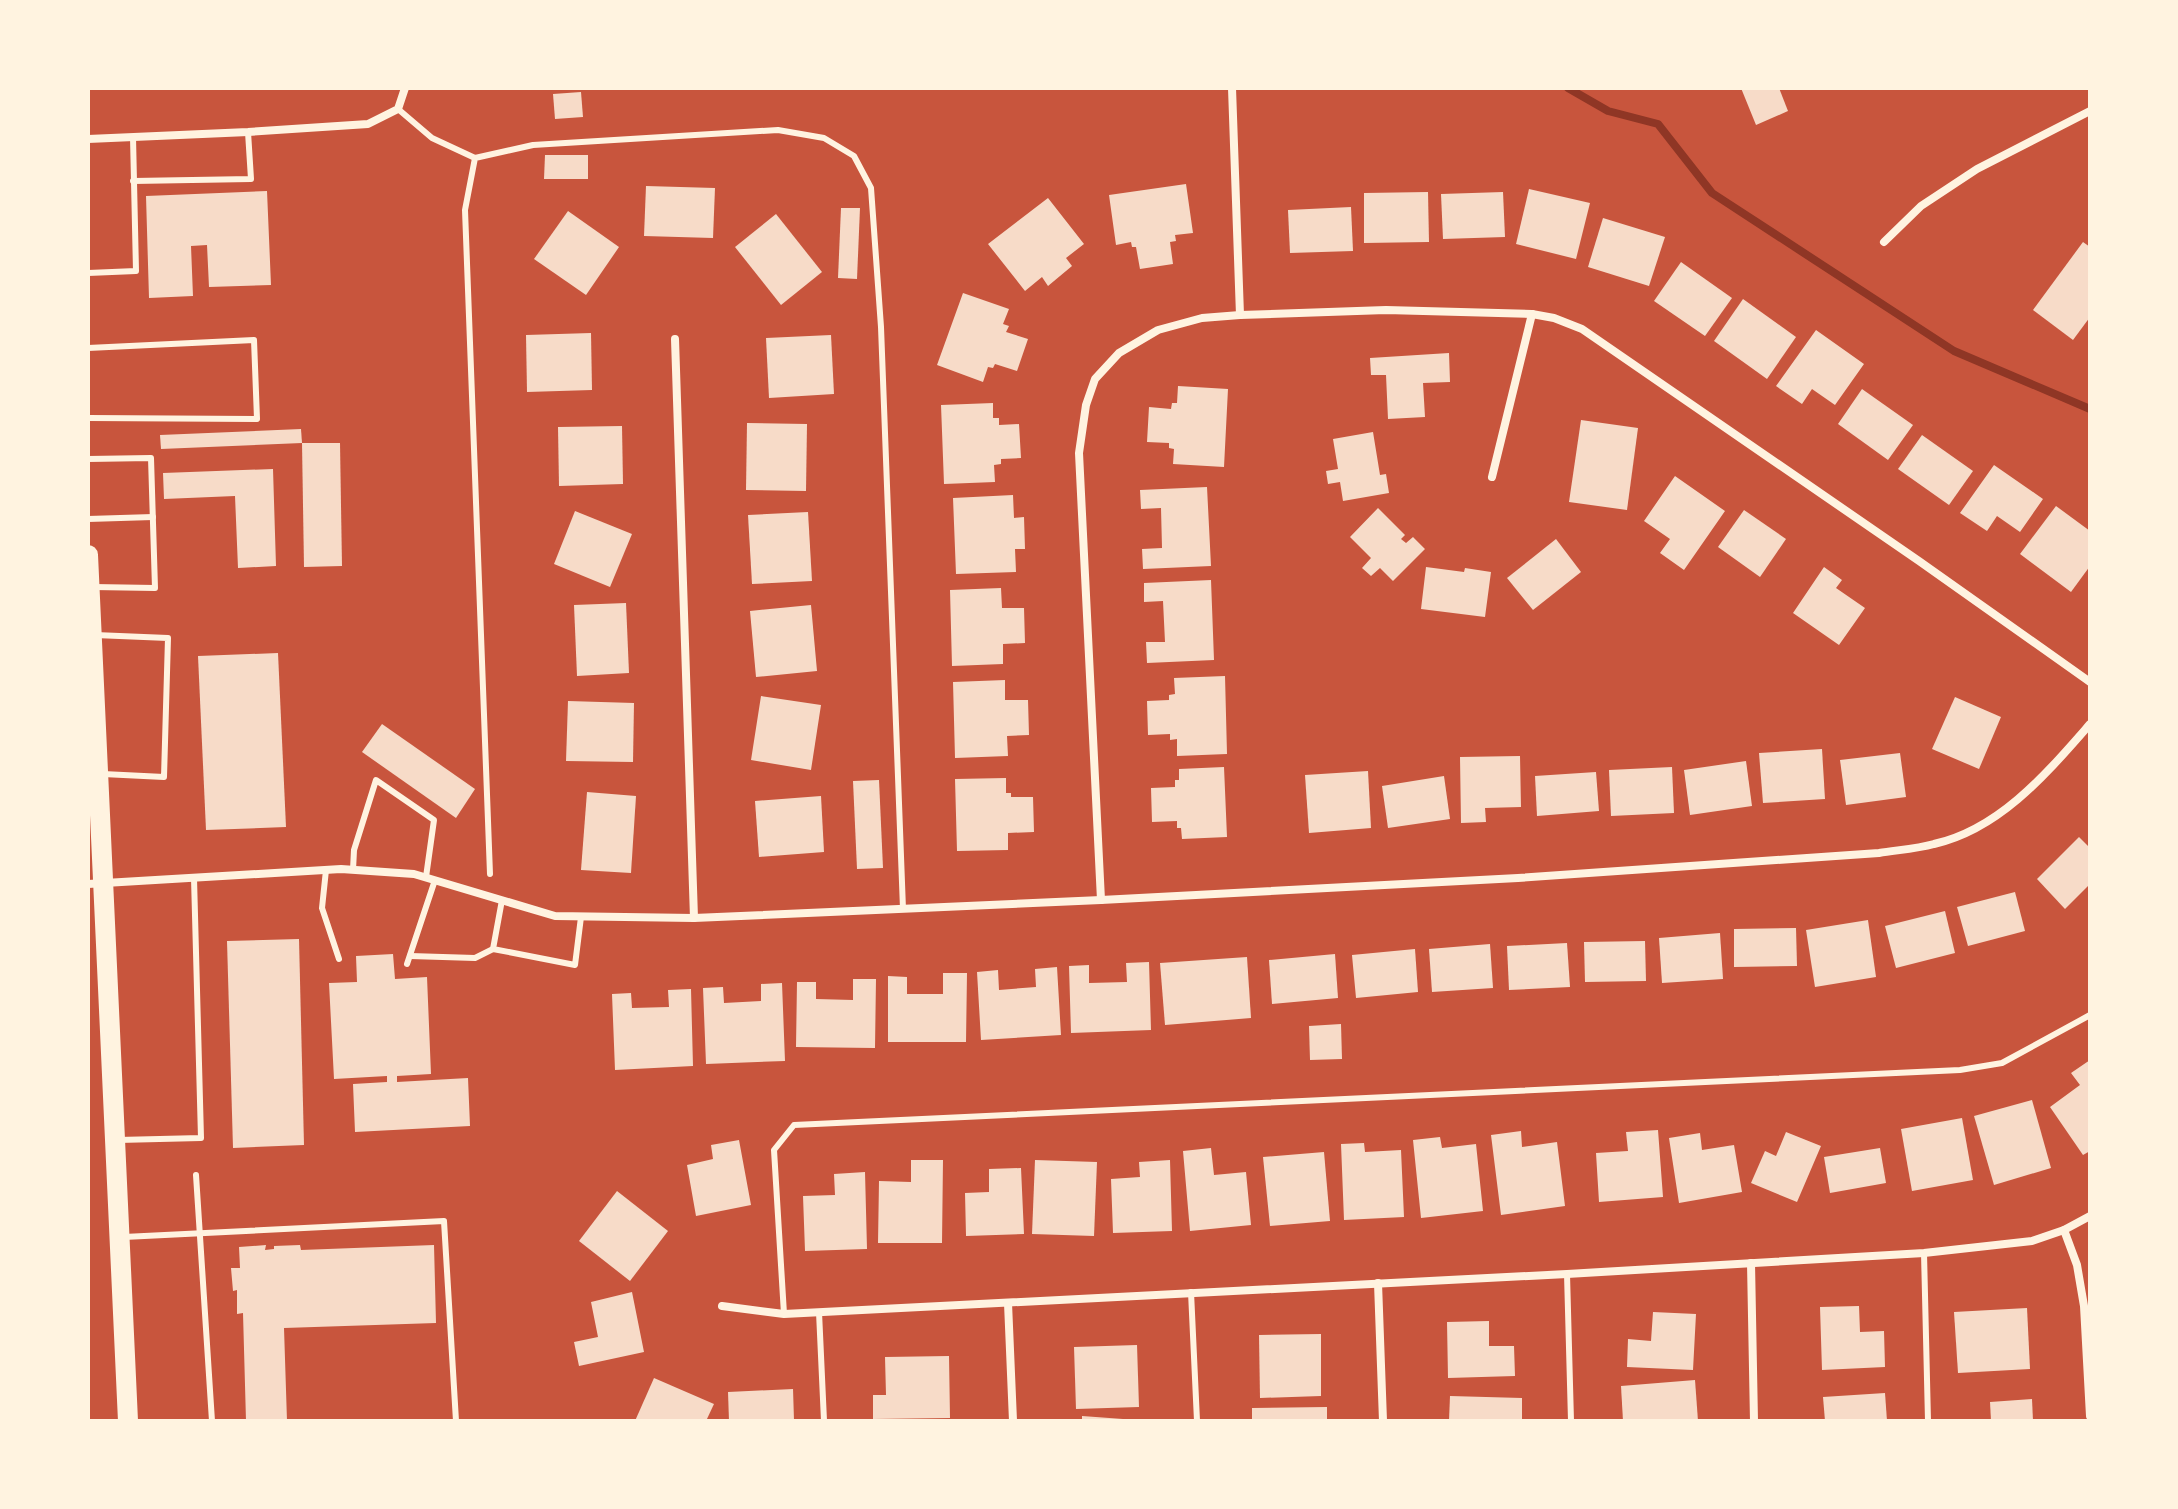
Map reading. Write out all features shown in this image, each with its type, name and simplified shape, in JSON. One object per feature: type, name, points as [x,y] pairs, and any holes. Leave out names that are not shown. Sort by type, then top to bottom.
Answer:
[{"type":"main road","points":[[88,555],[97,774],[95,884],[114,1140],[128,1421]]},
{"type":"street","points":[[88,139],[368,124],[398,109],[405,88]]},
{"type":"street","points":[[1232,88],[1240,315]]},
{"type":"street","points":[[1884,242],[1921,206],[1977,169],[2090,111]]},
{"type":"street","points":[[1101,900],[1079,453],[1086,405],[1095,379],[1119,353],[1158,330],[1202,318],[1386,310],[1532,314],[1554,318],[1582,329],[2090,682]]},
{"type":"street","points":[[1492,477],[1532,314]]},
{"type":"street","points":[[675,339],[694,918]]},
{"type":"street","points":[[95,884],[353,870],[414,874],[555,916],[694,918],[1518,878],[1879,853],[1937,844],[1995,818],[2050,769],[2090,724]]},
{"type":"street","points":[[722,1306],[784,1314],[1924,1253],[2032,1241],[2064,1230],[2090,1216]]},
{"type":"street","points":[[2064,1230],[2077,1265],[2084,1306],[2090,1416]]},
{"type":"street","points":[[1751,1263],[1754,1421]]},
{"type":"street","points":[[1378,1283],[1383,1421]]},
{"type":"street","points":[[1008,1303],[1013,1421]]},
{"type":"lane","points":[[398,109],[432,138],[475,158],[533,145],[778,130],[824,138],[854,156],[871,188],[880,312],[903,909]]},
{"type":"lane","points":[[133,181],[251,179],[248,132]]},
{"type":"lane","points":[[88,273],[136,271],[133,137]]},
{"type":"lane","points":[[475,158],[465,210],[490,874]]},
{"type":"lane","points":[[88,348],[254,340],[257,419],[88,418]]},
{"type":"lane","points":[[88,459],[151,458],[155,588],[89,587]]},
{"type":"lane","points":[[88,519],[153,517]]},
{"type":"lane","points":[[91,635],[168,638],[164,777],[97,774]]},
{"type":"lane","points":[[353,870],[354,850],[376,780],[434,820],[430,879],[407,964]]},
{"type":"lane","points":[[326,870],[322,908],[339,959]]},
{"type":"lane","points":[[114,1140],[201,1138],[194,878]]},
{"type":"lane","points":[[493,949],[502,900]]},
{"type":"lane","points":[[410,956],[475,958],[493,949],[575,965],[581,917]]},
{"type":"lane","points":[[784,1314],[774,1150],[794,1125],[1960,1070],[2002,1063],[2090,1015]]},
{"type":"lane","points":[[196,1175],[212,1421]]},
{"type":"lane","points":[[119,1237],[444,1221],[456,1421]]},
{"type":"lane","points":[[1924,1253],[1928,1421]]},
{"type":"lane","points":[[1567,1274],[1571,1421]]},
{"type":"lane","points":[[1191,1292],[1197,1421]]},
{"type":"lane","points":[[819,1312],[824,1421]]},
{"type":"building","points":[[1741,88],[1779,88],[1788,111],[1756,125]]},
{"type":"building","points":[[581,92],[583,117],[555,119],[553,94]]},
{"type":"building","points":[[545,155],[588,155],[588,179],[544,179]]},
{"type":"building","points":[[1186,184],[1193,233],[1175,235],[1176,241],[1170,242],[1173,264],[1140,269],[1136,247],[1132,247],[1131,242],[1116,245],[1109,195]]},
{"type":"building","points":[[646,186],[715,188],[713,238],[644,236]]},
{"type":"building","points":[[1529,189],[1590,203],[1576,259],[1516,244]]},
{"type":"building","points":[[267,191],[271,285],[209,287],[207,245],[191,246],[193,296],[149,298],[146,196]]},
{"type":"building","points":[[1428,192],[1429,242],[1364,243],[1364,193]]},
{"type":"building","points":[[1503,192],[1505,237],[1443,239],[1441,194]]},
{"type":"building","points":[[1048,198],[1084,244],[1066,258],[1072,266],[1048,286],[1042,277],[1025,291],[988,244]]},
{"type":"building","points":[[1351,207],[1353,251],[1290,253],[1288,210]]},
{"type":"building","points":[[841,208],[860,208],[857,279],[838,278]]},
{"type":"building","points":[[568,211],[619,247],[586,295],[534,259]]},
{"type":"building","points":[[776,214],[822,272],[781,305],[735,247]]},
{"type":"building","points":[[1603,218],[1665,237],[1649,286],[1588,267]]},
{"type":"building","points":[[2083,242],[2090,247],[2090,317],[2073,340],[2033,310]]},
{"type":"building","points":[[1681,262],[1732,298],[1705,336],[1654,301]]},
{"type":"building","points":[[963,293],[1009,309],[1003,324],[1009,326],[1006,332],[1028,339],[1017,371],[995,364],[993,368],[988,367],[983,382],[937,365]]},
{"type":"building","points":[[1743,299],[1796,337],[1767,379],[1714,341]]},
{"type":"building","points":[[1816,330],[1864,364],[1835,405],[1812,389],[1802,404],[1776,386]]},
{"type":"building","points":[[591,333],[592,390],[527,392],[526,335]]},
{"type":"building","points":[[831,335],[834,394],[769,398],[766,338]]},
{"type":"building","points":[[1449,353],[1450,382],[1423,383],[1425,417],[1388,419],[1386,375],[1371,375],[1370,358]]},
{"type":"building","points":[[1178,386],[1228,389],[1224,467],[1173,464],[1174,449],[1169,448],[1169,443],[1147,442],[1149,407],[1171,409],[1172,403],[1177,403]]},
{"type":"building","points":[[1862,389],[1913,425],[1888,460],[1838,424]]},
{"type":"building","points":[[993,403],[993,418],[999,418],[999,425],[1019,424],[1021,458],[1001,459],[1001,464],[994,465],[995,482],[944,484],[941,405]]},
{"type":"building","points":[[1581,420],[1638,428],[1627,510],[1569,502]]},
{"type":"building","points":[[747,423],[807,424],[806,491],[746,490]]},
{"type":"building","points":[[622,426],[623,484],[559,486],[558,427]]},
{"type":"building","points":[[301,429],[302,443],[161,449],[160,435]]},
{"type":"building","points":[[1373,432],[1380,475],[1386,474],[1389,493],[1343,501],[1340,482],[1328,484],[1326,471],[1338,469],[1333,439]]},
{"type":"building","points":[[1922,435],[1973,471],[1949,505],[1898,469]]},
{"type":"building","points":[[302,443],[340,443],[342,566],[304,567]]},
{"type":"building","points":[[1994,465],[2043,499],[2020,532],[1997,516],[1987,531],[1960,513]]},
{"type":"building","points":[[273,469],[276,566],[238,568],[235,496],[164,499],[163,473]]},
{"type":"building","points":[[1675,476],[1725,511],[1684,570],[1660,553],[1670,539],[1644,521]]},
{"type":"building","points":[[1207,487],[1211,566],[1143,569],[1142,549],[1162,548],[1161,508],[1141,509],[1140,490]]},
{"type":"building","points":[[1013,495],[1014,518],[1024,517],[1025,549],[1015,549],[1016,572],[956,574],[953,498]]},
{"type":"building","points":[[2056,506],[2090,531],[2090,566],[2071,592],[2020,554]]},
{"type":"building","points":[[1378,508],[1405,535],[1401,539],[1406,543],[1413,537],[1425,549],[1393,581],[1380,568],[1371,576],[1362,568],[1371,558],[1350,537]]},
{"type":"building","points":[[1744,510],[1786,539],[1760,577],[1718,547]]},
{"type":"building","points":[[575,511],[632,534],[610,587],[554,564]]},
{"type":"building","points":[[808,512],[812,581],[752,584],[748,515]]},
{"type":"building","points":[[1556,539],[1581,572],[1533,610],[1507,578]]},
{"type":"building","points":[[1426,567],[1491,572],[1485,617],[1421,609]]},
{"type":"building","points":[[1824,567],[1842,580],[1836,588],[1865,608],[1839,645],[1793,613]]},
{"type":"building","points":[[1211,580],[1214,660],[1147,663],[1146,642],[1165,642],[1163,601],[1144,602],[1144,583]]},
{"type":"building","points":[[1001,588],[1002,608],[1024,608],[1025,643],[1003,644],[1003,664],[952,666],[950,590]]},
{"type":"building","points":[[626,603],[629,673],[577,676],[574,605]]},
{"type":"building","points":[[811,605],[817,671],[756,677],[750,611]]},
{"type":"building","points":[[278,653],[286,827],[206,830],[198,656]]},
{"type":"building","points":[[1225,676],[1227,754],[1177,756],[1177,739],[1170,740],[1170,734],[1148,735],[1147,701],[1169,700],[1169,695],[1175,694],[1174,678]]},
{"type":"building","points":[[1005,680],[1005,700],[1028,700],[1029,735],[1007,736],[1008,756],[955,758],[953,682]]},
{"type":"building","points":[[761,696],[821,705],[811,770],[751,760]]},
{"type":"building","points":[[1955,697],[2001,717],[1979,769],[1932,749]]},
{"type":"building","points":[[568,701],[634,703],[633,762],[566,761]]},
{"type":"building","points":[[382,724],[475,789],[456,818],[362,752]]},
{"type":"building","points":[[1822,749],[1825,799],[1763,803],[1759,753]]},
{"type":"building","points":[[1900,753],[1906,797],[1846,805],[1840,760]]},
{"type":"building","points":[[1520,756],[1521,807],[1485,808],[1486,822],[1461,823],[1460,757]]},
{"type":"building","points":[[1746,761],[1752,806],[1690,815],[1684,770]]},
{"type":"building","points":[[1224,767],[1227,837],[1182,839],[1177,821],[1152,822],[1151,788],[1175,787],[1179,769]]},
{"type":"building","points":[[1672,767],[1674,813],[1611,816],[1609,770]]},
{"type":"building","points":[[1368,771],[1371,828],[1309,833],[1305,775]]},
{"type":"building","points":[[1596,772],[1599,811],[1537,816],[1535,776]]},
{"type":"building","points":[[1444,776],[1450,819],[1388,828],[1382,786]]},
{"type":"building","points":[[1006,778],[1006,793],[1011,793],[1011,797],[1033,797],[1034,832],[1008,833],[1008,850],[957,851],[955,779]]},
{"type":"building","points":[[879,780],[883,868],[857,869],[853,781]]},
{"type":"building","points":[[587,792],[636,796],[631,873],[581,870]]},
{"type":"building","points":[[821,796],[824,852],[759,857],[755,801]]},
{"type":"building","points":[[2079,837],[2090,848],[2090,884],[2065,909],[2037,879]]},
{"type":"building","points":[[2015,892],[2025,931],[1968,946],[1957,907]]},
{"type":"building","points":[[1945,911],[1955,953],[1896,968],[1885,926]]},
{"type":"building","points":[[1868,920],[1876,977],[1815,987],[1806,930]]},
{"type":"building","points":[[1796,928],[1797,966],[1734,967],[1734,929]]},
{"type":"building","points":[[1720,933],[1723,979],[1662,983],[1659,938]]},
{"type":"building","points":[[299,939],[304,1145],[233,1148],[227,941]]},
{"type":"building","points":[[1645,941],[1646,981],[1585,982],[1584,942]]},
{"type":"building","points":[[1567,943],[1570,987],[1509,990],[1507,946]]},
{"type":"building","points":[[1490,944],[1493,988],[1432,992],[1429,949]]},
{"type":"building","points":[[1415,949],[1418,992],[1356,998],[1352,955]]},
{"type":"building","points":[[393,954],[395,979],[427,977],[431,1074],[397,1076],[397,1082],[468,1078],[470,1126],[355,1132],[353,1084],[387,1082],[387,1076],[334,1079],[329,983],[357,982],[356,956]]},
{"type":"building","points":[[1335,954],[1338,998],[1272,1004],[1269,960]]},
{"type":"building","points":[[1247,957],[1251,1018],[1165,1025],[1160,963]]},
{"type":"building","points":[[1149,962],[1151,1030],[1071,1033],[1069,966],[1089,965],[1089,983],[1127,982],[1126,963]]},
{"type":"building","points":[[1057,967],[1061,1035],[981,1040],[977,972],[998,970],[999,990],[1036,987],[1035,969]]},
{"type":"building","points":[[943,973],[967,973],[966,1042],[888,1042],[888,976],[907,977],[907,994],[943,994]]},
{"type":"building","points":[[853,979],[876,979],[875,1048],[796,1047],[797,982],[816,982],[816,999],[853,1000]]},
{"type":"building","points":[[782,983],[785,1061],[706,1064],[703,988],[723,987],[724,1003],[761,1001],[761,984]]},
{"type":"building","points":[[691,989],[693,1066],[615,1070],[612,994],[631,993],[632,1008],[669,1007],[668,990]]},
{"type":"building","points":[[1341,1024],[1342,1059],[1310,1060],[1309,1026]]},
{"type":"building","points":[[2090,1060],[2090,1151],[2083,1155],[2050,1107],[2080,1085],[2071,1073]]},
{"type":"building","points":[[2032,1100],[2051,1168],[1994,1185],[1974,1116]]},
{"type":"building","points":[[1962,1118],[1973,1180],[1912,1191],[1901,1129]]},
{"type":"building","points":[[1658,1130],[1663,1197],[1599,1202],[1596,1153],[1628,1151],[1626,1132]]},
{"type":"building","points":[[1521,1131],[1522,1147],[1557,1142],[1565,1206],[1501,1215],[1491,1135]]},
{"type":"building","points":[[1786,1132],[1821,1146],[1797,1202],[1751,1183],[1765,1151],[1776,1156]]},
{"type":"building","points":[[1700,1133],[1702,1150],[1734,1145],[1742,1192],[1679,1203],[1669,1138]]},
{"type":"building","points":[[1440,1137],[1442,1148],[1476,1144],[1483,1211],[1421,1218],[1413,1140]]},
{"type":"building","points":[[739,1140],[751,1205],[696,1216],[687,1165],[713,1159],[711,1145]]},
{"type":"building","points":[[1364,1143],[1365,1152],[1401,1150],[1404,1217],[1344,1220],[1341,1144]]},
{"type":"building","points":[[1211,1148],[1214,1175],[1246,1172],[1251,1225],[1190,1231],[1183,1151]]},
{"type":"building","points":[[1880,1148],[1886,1183],[1830,1193],[1824,1157]]},
{"type":"building","points":[[1324,1152],[1330,1221],[1270,1226],[1263,1157]]},
{"type":"building","points":[[911,1160],[943,1160],[942,1243],[878,1243],[879,1181],[911,1182]]},
{"type":"building","points":[[1035,1160],[1097,1162],[1094,1236],[1032,1234]]},
{"type":"building","points":[[1170,1160],[1172,1231],[1113,1233],[1111,1179],[1140,1177],[1139,1162]]},
{"type":"building","points":[[1021,1168],[1024,1234],[966,1236],[965,1193],[989,1192],[989,1169]]},
{"type":"building","points":[[865,1172],[867,1249],[805,1251],[803,1196],[835,1195],[834,1174]]},
{"type":"building","points":[[617,1191],[668,1231],[630,1281],[579,1241]]},
{"type":"building","points":[[266,1245],[265,1250],[274,1249],[274,1246],[300,1245],[301,1250],[434,1245],[436,1323],[284,1328],[287,1421],[246,1421],[243,1313],[237,1314],[237,1290],[233,1291],[231,1268],[240,1268],[239,1247]]},
{"type":"building","points":[[632,1292],[644,1352],[579,1366],[574,1342],[598,1337],[591,1302]]},
{"type":"building","points":[[1859,1306],[1860,1332],[1884,1331],[1885,1367],[1822,1370],[1820,1307]]},
{"type":"building","points":[[2027,1308],[2030,1369],[1958,1373],[1954,1312]]},
{"type":"building","points":[[1653,1312],[1696,1314],[1693,1370],[1627,1367],[1628,1339],[1651,1341]]},
{"type":"building","points":[[1489,1321],[1489,1346],[1514,1346],[1515,1376],[1448,1378],[1447,1322]]},
{"type":"building","points":[[1321,1334],[1321,1396],[1260,1398],[1259,1335]]},
{"type":"building","points":[[1137,1345],[1139,1407],[1076,1409],[1074,1347]]},
{"type":"building","points":[[949,1356],[950,1418],[873,1419],[873,1395],[886,1395],[885,1357]]},
{"type":"building","points":[[654,1378],[714,1404],[706,1421],[635,1421]]},
{"type":"building","points":[[1695,1380],[1698,1421],[1623,1421],[1621,1386]]},
{"type":"building","points":[[793,1389],[794,1421],[729,1421],[728,1392]]},
{"type":"building","points":[[1885,1393],[1887,1421],[1825,1421],[1823,1397]]},
{"type":"building","points":[[1450,1396],[1522,1398],[1522,1421],[1449,1421]]},
{"type":"building","points":[[2032,1399],[2033,1421],[1991,1421],[1990,1402]]},
{"type":"building","points":[[1327,1407],[1327,1421],[1252,1421],[1252,1408]]},
{"type":"building","points":[[1082,1416],[1123,1419],[1123,1421],[1082,1421]]},
{"type":"waterway","points":[[1568,88],[1608,111],[1658,124],[1712,193],[1954,351],[2090,409]]}]
